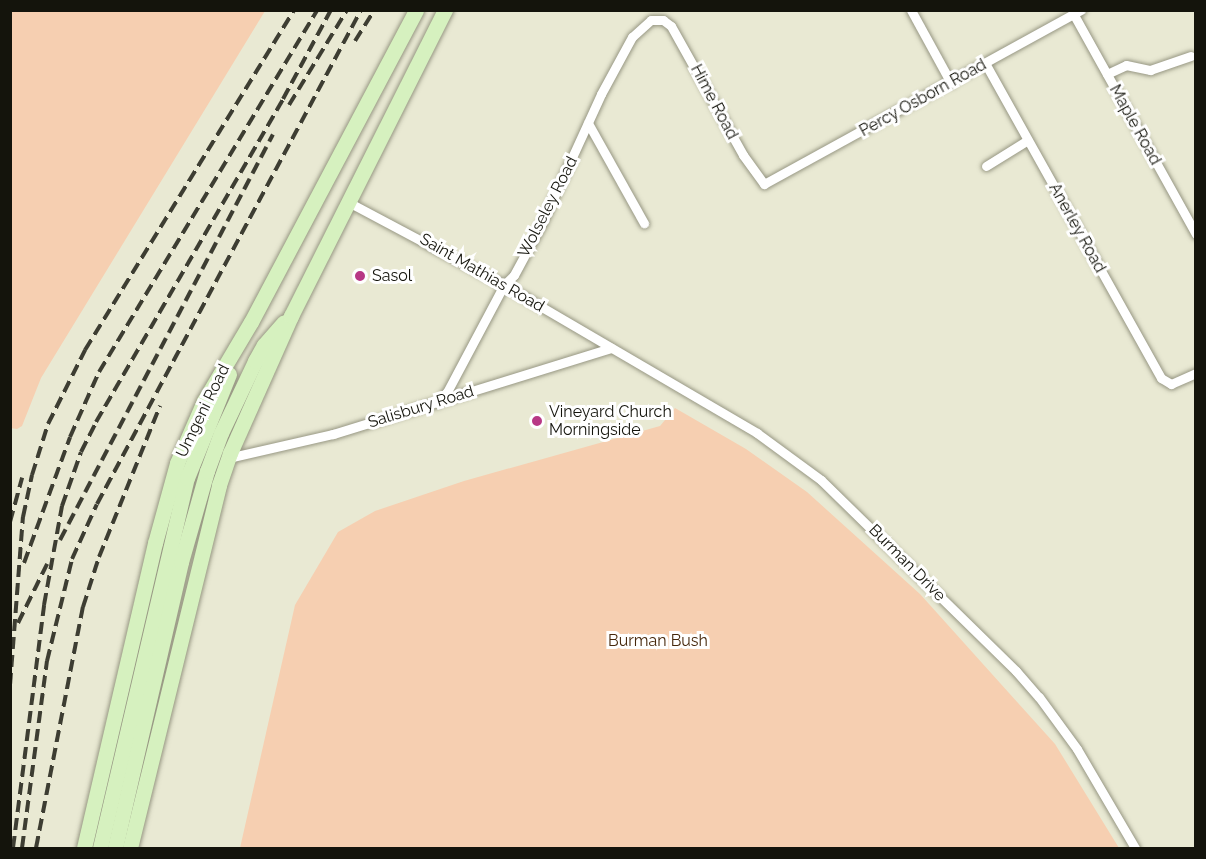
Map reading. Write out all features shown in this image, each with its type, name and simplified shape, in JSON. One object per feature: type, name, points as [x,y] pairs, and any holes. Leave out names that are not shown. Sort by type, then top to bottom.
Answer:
[{"type":"main road","name":"Umgeni Road","points":[[84,849],[168,490],[204,401],[251,322],[416,10]]},
{"type":"main road","points":[[130,849],[219,485],[228,458],[291,316],[350,203],[445,10]]},
{"type":"main road","points":[[115,849],[182,562],[207,471],[221,433],[264,345],[275,330],[291,316]]},
{"type":"main road","points":[[100,849],[187,478],[200,440],[251,322]]},
{"type":"street","points":[[911,10],[951,82]]},
{"type":"street","name":"Percy Osborn Road","points":[[764,184],[1078,13]]},
{"type":"street","name":"Maple Road","points":[[1078,13],[1107,74],[1196,234]]},
{"type":"street","name":"Wolseley Road","points":[[437,403],[447,392],[504,285],[514,275],[542,223],[588,123],[632,37],[651,20],[663,20]]},
{"type":"street","name":"Hime Road","points":[[663,20],[671,26],[682,43],[743,155],[764,184]]},
{"type":"street","points":[[1107,74],[1126,66],[1150,70],[1191,56]]},
{"type":"street","name":"Anerley Road","points":[[985,63],[1161,378],[1167,383],[1176,383],[1196,373]]},
{"type":"street","points":[[588,123],[644,223]]},
{"type":"street","points":[[986,166],[1028,140]]},
{"type":"street","name":"Saint Mathias Road","points":[[350,203],[504,285],[611,348]]},
{"type":"street","name":"Salisbury Road","points":[[228,458],[333,434],[611,348]]},
{"type":"street","name":"Burman Drive","points":[[611,348],[757,433],[837,493],[1016,671],[1039,697],[1077,749],[1135,849]]},
{"type":"green space","points":[[10,11],[265,11],[41,378],[22,426],[17,429],[10,428]]},
{"type":"green space","name":"Burman Bush","points":[[675,408],[746,449],[807,492],[920,594],[1055,744],[1119,848],[240,848],[295,605],[338,532],[375,511],[464,481],[660,426]]},
{"type":"railway","points":[[10,685],[23,517],[32,475],[48,424],[85,350],[294,10]]},
{"type":"railway","points":[[24,563],[70,437],[99,372],[317,10]]},
{"type":"railway","points":[[13,848],[44,605],[62,506],[81,452],[96,422],[283,99],[331,10]]},
{"type":"railway","points":[[289,105],[347,10]]},
{"type":"railway","points":[[22,848],[47,661],[72,559],[97,504],[361,10]]},
{"type":"railway","points":[[355,41],[374,10]]},
{"type":"railway","points":[[60,540],[273,134]]},
{"type":"railway","points":[[36,848],[83,607],[99,557],[160,406]]},
{"type":"railway","points":[[10,522],[22,478]]},
{"type":"railway","points":[[18,623],[47,564]]},
{"type":"place","name":"Sasol","points":[[360,276]]},
{"type":"place","name":"Vineyard Church Morningside","points":[[537,421]]}]
